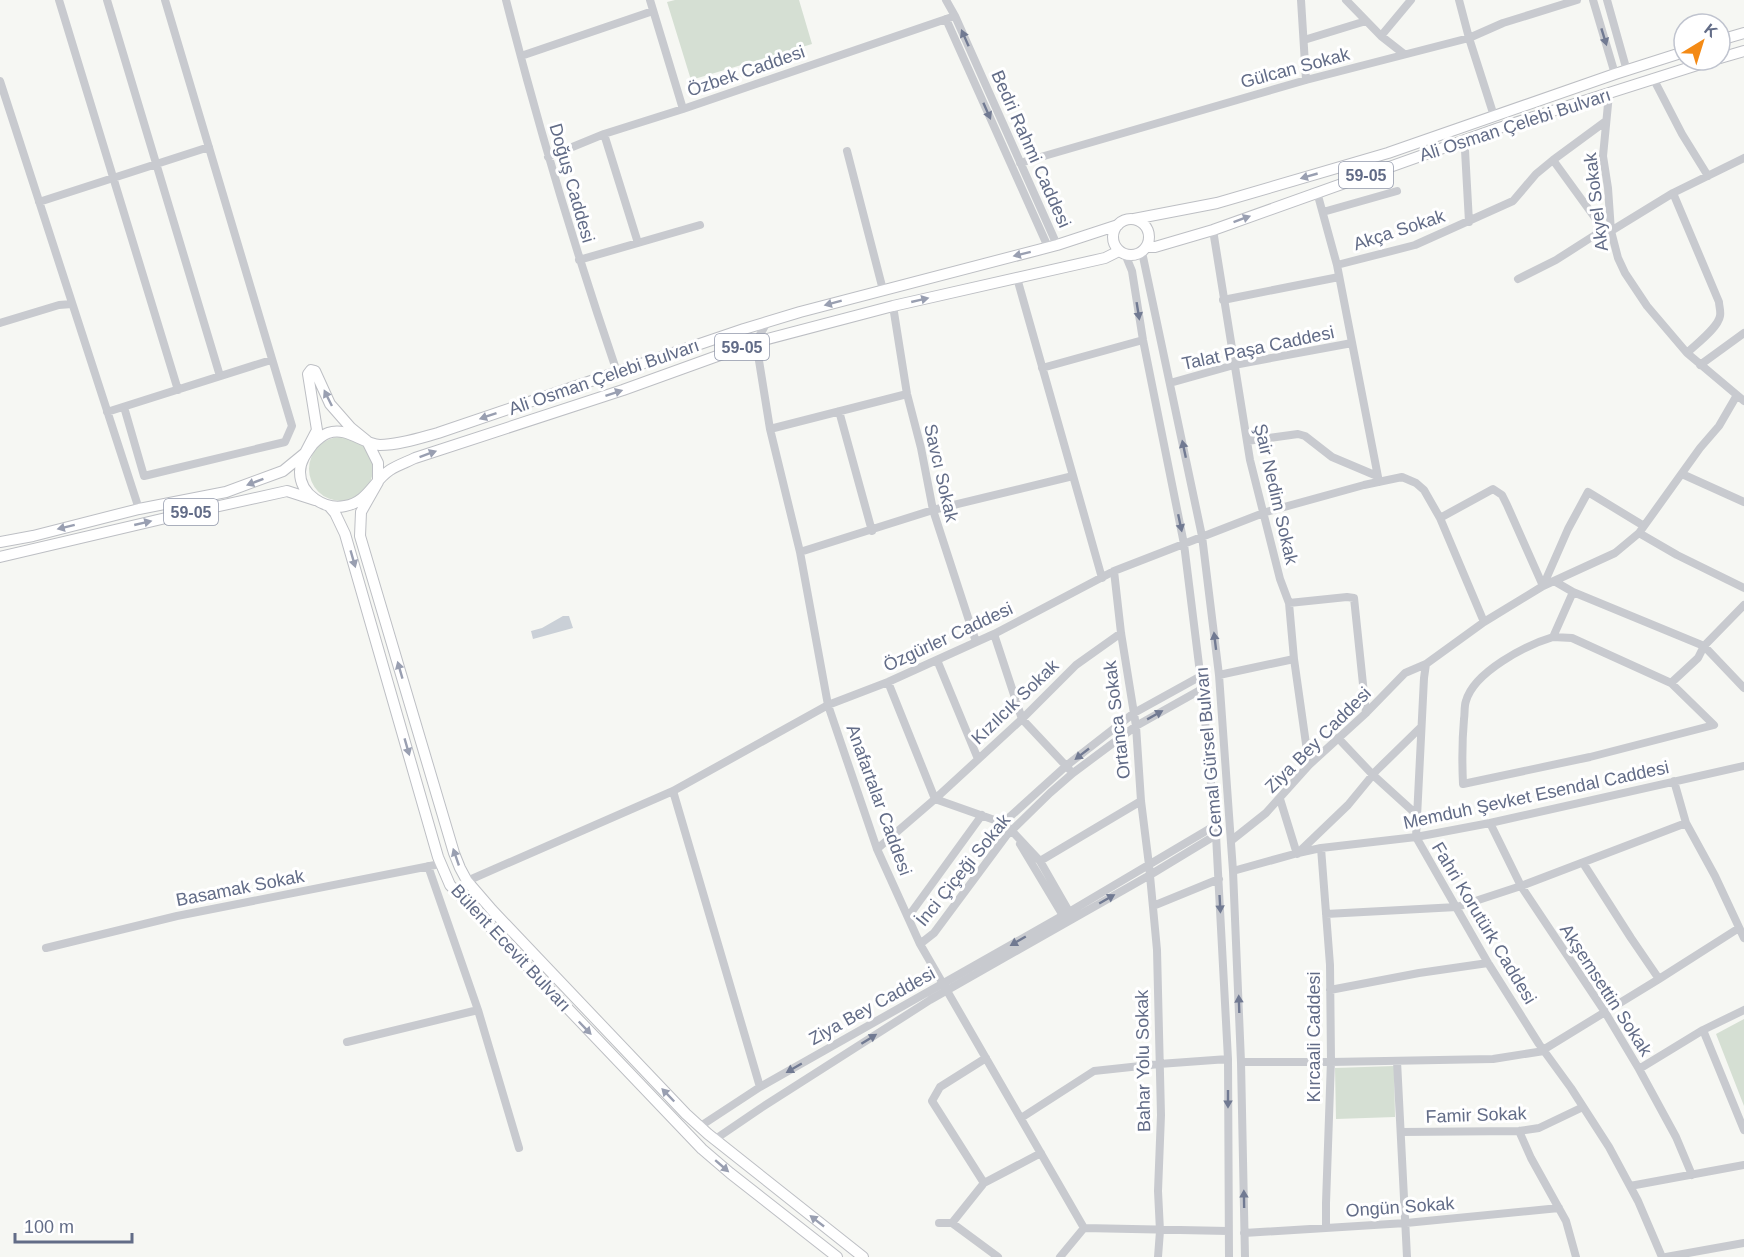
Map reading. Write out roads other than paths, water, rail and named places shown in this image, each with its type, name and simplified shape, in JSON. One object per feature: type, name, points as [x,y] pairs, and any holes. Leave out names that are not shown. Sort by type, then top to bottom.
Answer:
[{"type":"main road","name":"Ali Osman Çelebi Bulvarı","points":[[1134,219],[1217,203],[1388,153],[1672,56]]},
{"type":"main road","name":"Ali Osman Çelebi Bulvarı","points":[[1144,250],[1213,230],[1499,129],[1673,72]]},
{"type":"main road","points":[[1128,219],[1134,219],[1148,230],[1149,242],[1137,255],[1122,253],[1113,241],[1114,230],[1118,225],[1128,219]]},
{"type":"main road","name":"Ali Osman Çelebi Bulvarı","points":[[367,441],[378,445],[438,434],[767,322],[1052,246],[1118,225]]},
{"type":"main road","name":"Ali Osman Çelebi Bulvarı","points":[[378,482],[389,470],[424,455],[623,390],[756,342],[893,306],[1122,253]]},
{"type":"main road","points":[[315,500],[306,490],[300,471],[305,453],[316,430],[309,376],[309,371],[312,370],[317,374],[330,404],[351,428],[367,441],[378,463],[378,482],[361,512],[360,536],[454,853],[467,881],[699,1126],[863,1257]]},
{"type":"main road","points":[[0,542],[249,485],[283,471],[327,433],[347,432],[367,441]]},
{"type":"main road","name":"59-05","points":[[0,557],[287,491],[329,506],[344,506],[357,503],[378,482]]},
{"type":"main road","name":"Bülent Ecevit Bulvarı","points":[[329,506],[345,534],[440,864],[450,885],[702,1149],[837,1257]]},
{"type":"street","points":[[59,0],[178,390]]},
{"type":"street","points":[[107,0],[220,376]]},
{"type":"street","points":[[124,407],[144,477],[285,442],[292,426],[165,0]]},
{"type":"street","name":"Doğuş Caddesi","points":[[506,0],[548,157],[579,260],[617,372]]},
{"type":"street","points":[[650,0],[683,109]]},
{"type":"street","name":"Bedri Rahmi Caddesi","points":[[946,0],[1020,163],[1052,246]]},
{"type":"street","points":[[1301,0],[1306,80]]},
{"type":"street","points":[[1346,0],[1381,36],[1404,54]]},
{"type":"street","points":[[1381,36],[1411,0]]},
{"type":"street","points":[[1459,0],[1494,116]]},
{"type":"street","name":"Gülcan Sokak","points":[[1020,163],[1306,80],[1469,38],[1503,23],[1577,0]]},
{"type":"street","points":[[1593,0],[1615,74]]},
{"type":"street","points":[[1607,0],[1627,71]]},
{"type":"street","points":[[520,56],[653,11]]},
{"type":"street","name":"Özbek Caddesi","points":[[548,157],[604,134],[955,16]]},
{"type":"street","name":"Bedri Rahmi Caddesi","points":[[946,19],[1052,246]]},
{"type":"street","points":[[1304,40],[1366,21]]},
{"type":"street","name":"Bedri Rahmi Caddesi","points":[[968,68],[977,65]]},
{"type":"street","points":[[1653,78],[1708,176]]},
{"type":"street","points":[[0,81],[139,509]]},
{"type":"street","name":"Akyel Sokak","points":[[1609,94],[1603,156],[1611,231],[1618,258],[1647,306],[1687,353],[1740,398]]},
{"type":"street","name":"Akça Sokak","points":[[1337,266],[1415,245],[1513,201],[1536,174],[1552,160],[1606,121]]},
{"type":"street","points":[[604,134],[638,243]]},
{"type":"street","points":[[1466,141],[1469,222]]},
{"type":"street","points":[[39,202],[208,147]]},
{"type":"street","points":[[847,151],[883,290]]},
{"type":"street","points":[[1518,279],[1556,260],[1595,235],[1611,231],[1673,193],[1744,158]]},
{"type":"street","points":[[1552,160],[1598,222],[1611,231]]},
{"type":"street","points":[[1323,212],[1397,190]]},
{"type":"street","points":[[1317,192],[1337,266],[1378,479]]},
{"type":"street","points":[[1673,193],[1719,302],[1720,310],[1720,319],[1687,353]]},
{"type":"street","points":[[579,260],[700,225]]},
{"type":"street","name":"Şair Nedim Sokak","points":[[1213,230],[1247,441],[1280,579],[1289,603],[1294,659],[1309,765]]},
{"type":"street","name":"Cemal Gürsel Bulvarı","points":[[1144,250],[1203,536],[1219,675],[1232,840],[1241,1062],[1245,1257]]},
{"type":"street","name":"Cemal Gürsel Bulvarı","points":[[1122,253],[1132,271],[1143,340],[1184,544],[1201,676],[1216,835],[1228,1059],[1229,1257]]},
{"type":"street","points":[[1223,300],[1339,277]]},
{"type":"street","points":[[1017,278],[1102,578]]},
{"type":"street","points":[[0,322],[59,305],[72,304]]},
{"type":"street","name":"Savcı Sokak","points":[[893,306],[907,394],[921,448],[933,510],[976,642]]},
{"type":"street","points":[[756,342],[767,322]]},
{"type":"street","points":[[1700,364],[1744,333]]},
{"type":"street","points":[[1042,368],[1143,340]]},
{"type":"street","name":"Anafartalar Caddesi","points":[[756,342],[770,429],[800,552],[828,705],[877,849],[920,944],[1084,1228]]},
{"type":"street","name":"Talat Paşa Caddesi","points":[[1170,383],[1234,365],[1352,343]]},
{"type":"street","points":[[107,412],[271,360]]},
{"type":"street","points":[[770,429],[907,394]]},
{"type":"street","points":[[1426,664],[1484,622],[1543,586],[1616,553],[1642,529],[1740,398]]},
{"type":"street","points":[[839,411],[872,531]]},
{"type":"street","points":[[1247,441],[1298,434],[1305,436],[1332,457],[1378,479]]},
{"type":"street","points":[[1682,474],[1744,502]]},
{"type":"street","points":[[800,552],[933,510],[1073,476]]},
{"type":"street","name":"Özgürler Caddesi","points":[[467,881],[673,791],[828,705],[888,682],[994,634],[1114,571],[1263,513],[1378,479],[1402,477],[1416,483],[1424,490],[1440,519],[1484,622]]},
{"type":"street","points":[[1440,519],[1493,489],[1502,495],[1543,586]]},
{"type":"street","points":[[1543,586],[1568,529],[1588,492],[1677,555],[1744,588]]},
{"type":"street","name":"Ortanca Sokak","points":[[1114,571],[1136,726],[1141,801],[1149,865]]},
{"type":"street","points":[[1554,581],[1573,592],[1704,646],[1744,688]]},
{"type":"street","points":[[1552,637],[1573,592]]},
{"type":"street","points":[[1289,603],[1354,598],[1366,713]]},
{"type":"street","points":[[1671,683],[1698,658],[1704,646],[1744,605]]},
{"type":"street","name":"Kızılcık Sokak","points":[[877,849],[1022,719],[1076,666],[1121,633]]},
{"type":"street","points":[[994,634],[1022,719],[1072,773]]},
{"type":"street","points":[[1552,637],[1572,638],[1671,683],[1714,725],[1590,757],[1463,784],[1461,755],[1466,700],[1478,678],[1538,641],[1552,637]]},
{"type":"street","points":[[1219,675],[1294,659]]},
{"type":"street","points":[[937,660],[978,759]]},
{"type":"street","name":"Ziya Bey Caddesi","points":[[1232,840],[1266,813],[1309,765],[1366,713],[1405,673],[1426,664]]},
{"type":"street","name":"Fahri Korutürk Caddesi","points":[[1426,664],[1416,837],[1488,963],[1609,1147],[1664,1257]]},
{"type":"street","name":"İnci Çiçeği Sokak","points":[[1003,823],[1066,766],[1134,713],[1201,676]]},
{"type":"street","points":[[888,682],[935,799],[1003,823],[1011,830],[1040,861],[1068,917]]},
{"type":"street","name":"İnci Çiçeği Sokak","points":[[920,944],[934,933],[1011,830],[1072,773],[1136,726],[1202,689]]},
{"type":"street","points":[[1280,799],[1298,853],[1348,805],[1373,775],[1421,727]]},
{"type":"street","points":[[1338,738],[1373,775],[1416,814]]},
{"type":"street","name":"Memduh Şevket Esendal Caddesi","points":[[1233,871],[1321,848],[1416,837],[1490,823],[1744,766]]},
{"type":"street","points":[[1674,781],[1686,823],[1715,876],[1744,938]]},
{"type":"street","points":[[673,791],[760,1087]]},
{"type":"street","points":[[1040,861],[1141,801]]},
{"type":"street","name":"İnci Çiçeği Sokak","points":[[908,917],[982,815]]},
{"type":"street","name":"Akşemsettin Sokak","points":[[1490,823],[1521,886],[1605,1012],[1639,1069],[1676,1137],[1692,1175]]},
{"type":"street","points":[[1326,914],[1457,907],[1521,886],[1686,823]]},
{"type":"street","name":"Ziya Bey Caddesi","points":[[1068,917],[1215,825]]},
{"type":"street","points":[[1011,830],[1068,917]]},
{"type":"street","name":"Ziya Bey Caddesi","points":[[699,1126],[760,1087],[945,987],[1068,917],[1150,875],[1216,835]]},
{"type":"street","name":"Kırcaali Caddesi","points":[[1321,848],[1330,990],[1331,1062],[1326,1227]]},
{"type":"street","points":[[1583,863],[1659,979]]},
{"type":"street","name":"Basamak Sokak","points":[[46,948],[177,916],[440,864]]},
{"type":"street","name":"Bahar Yolu Sokak","points":[[1149,865],[1157,950],[1161,1115],[1158,1257]]},
{"type":"street","points":[[428,866],[478,1010],[519,1148]]},
{"type":"street","points":[[1153,906],[1219,879]]},
{"type":"street","points":[[1241,1062],[1492,1059],[1544,1051],[1739,928]]},
{"type":"street","points":[[1330,990],[1488,963]]},
{"type":"street","name":"Ziya Bey Caddesi","points":[[714,1140],[945,987]]},
{"type":"street","points":[[347,1042],[478,1010]]},
{"type":"street","points":[[1639,1069],[1703,1030],[1744,1010]]},
{"type":"street","points":[[1703,1030],[1744,1130]]},
{"type":"street","points":[[984,1183],[932,1101],[940,1087],[986,1058]]},
{"type":"street","points":[[1021,1118],[1094,1071],[1228,1059]]},
{"type":"street","points":[[1397,1060],[1407,1257]]},
{"type":"street","name":"Famir Sokak","points":[[1401,1132],[1519,1131],[1539,1128],[1583,1107]]},
{"type":"street","points":[[1519,1131],[1531,1158],[1566,1221],[1576,1257]]},
{"type":"street","points":[[952,1223],[984,1183],[1041,1153]]},
{"type":"street","points":[[1630,1186],[1744,1164]]},
{"type":"street","name":"Ongün Sokak","points":[[1244,1233],[1406,1223],[1559,1208]]},
{"type":"street","points":[[939,1223],[952,1223],[998,1257]]},
{"type":"street","points":[[1060,1257],[1084,1228],[1228,1231]]},
{"type":"street","points":[[1664,1257],[1744,1243]]}]
